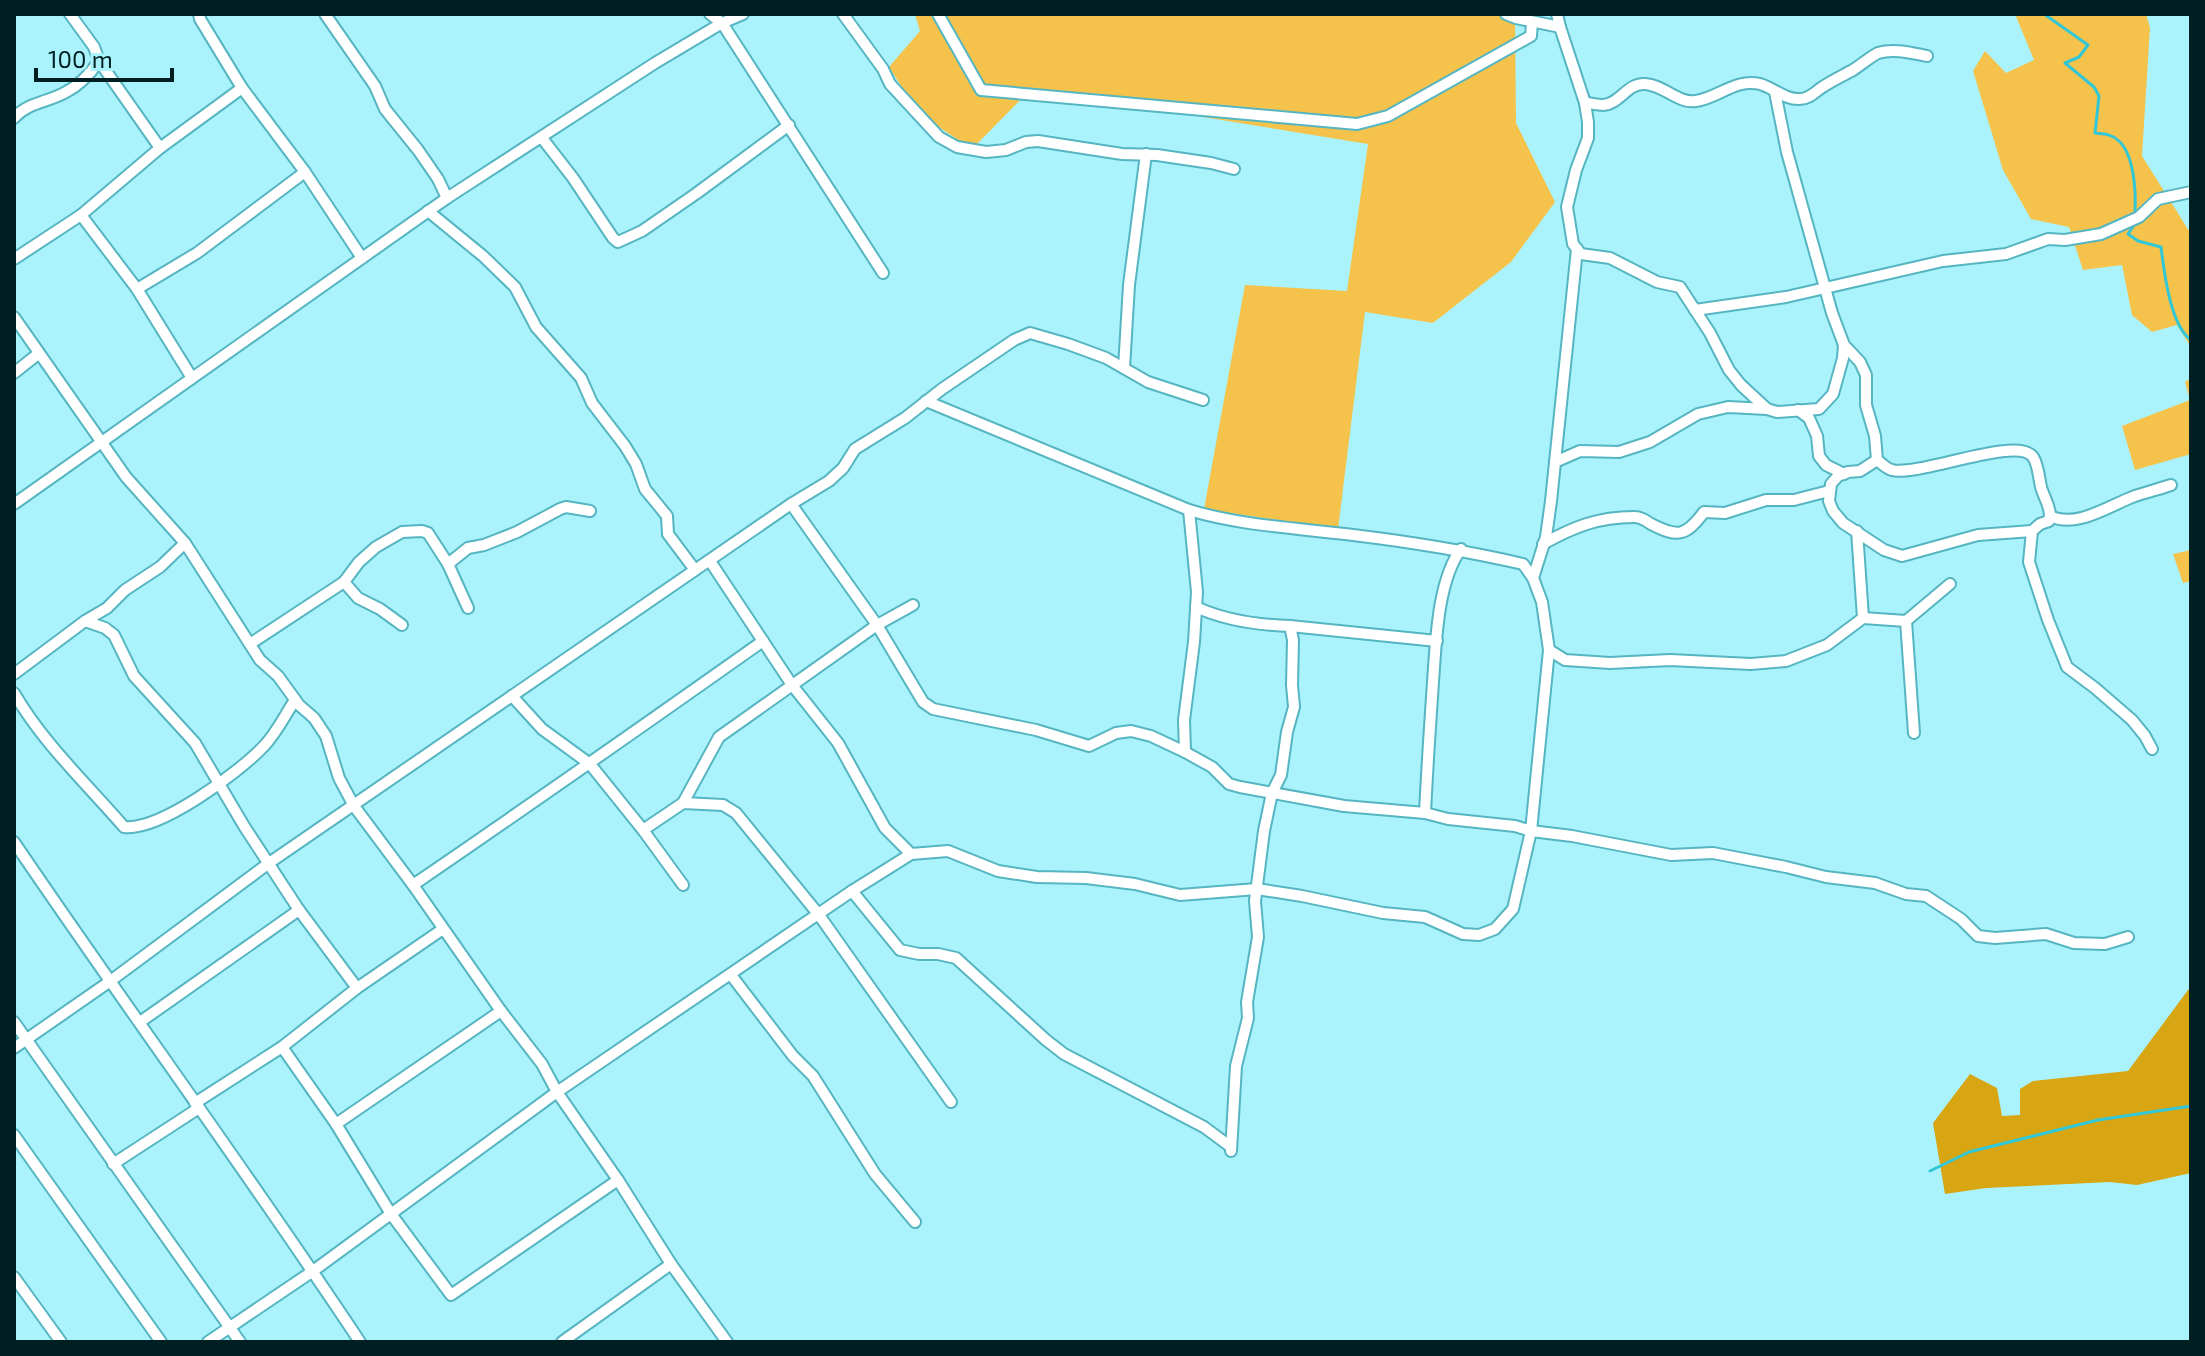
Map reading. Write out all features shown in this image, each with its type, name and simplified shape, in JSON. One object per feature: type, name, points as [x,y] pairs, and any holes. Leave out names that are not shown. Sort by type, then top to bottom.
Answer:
[{"type":"street","points":[[70,14],[160,148]]},
{"type":"street","points":[[199,14],[242,88],[305,172],[362,258]]},
{"type":"street","points":[[325,14],[375,86],[385,109],[425,159],[447,198]]},
{"type":"street","points":[[710,14],[722,23],[883,273]]},
{"type":"street","points":[[14,504],[447,198],[655,63],[743,14]]},
{"type":"street","points":[[843,14],[883,69],[890,84],[939,137],[957,147],[986,152],[1038,141],[1211,163],[1234,169]]},
{"type":"street","points":[[938,14],[981,90],[1357,124],[1388,116],[1531,36],[1532,22]]},
{"type":"street","points":[[1506,14],[1560,27]]},
{"type":"street","points":[[1557,14],[1585,103],[1588,138],[1567,207],[1573,244],[1581,254],[1610,258],[1657,282],[1680,287],[1710,333],[1729,370],[1767,409]]},
{"type":"street","points":[[1585,103],[1604,105],[1613,102],[1628,89],[1640,84],[1650,84],[1692,101],[1745,84],[1760,84],[1800,99],[1812,96],[1879,53],[1903,52],[1927,56]]},
{"type":"street","points":[[14,118],[39,102],[65,93],[89,75],[99,61]]},
{"type":"street","points":[[14,259],[81,215],[160,148],[242,88]]},
{"type":"street","points":[[1555,462],[1580,451],[1619,452],[1650,442],[1698,414],[1728,407],[1777,412],[1819,409],[1833,394],[1844,345],[1787,152],[1775,92]]},
{"type":"street","points":[[542,138],[618,242],[664,216],[789,125]]},
{"type":"street","points":[[1124,368],[1129,285],[1146,154]]},
{"type":"street","points":[[137,289],[197,253],[305,172]]},
{"type":"street","points":[[1695,310],[1786,297],[1943,261],[2006,254],[2048,239],[2065,240],[2101,234],[2139,217],[2158,199],[2191,192]]},
{"type":"street","points":[[428,211],[515,287],[536,327],[581,378],[592,403],[625,446],[645,489],[667,516],[668,534],[695,570]]},
{"type":"street","points":[[81,215],[137,289],[192,378]]},
{"type":"street","points":[[1533,578],[1543,544],[1555,462],[1577,249]]},
{"type":"street","points":[[14,317],[126,477],[185,543],[260,660],[314,718],[326,736],[339,778],[354,806],[542,1064],[557,1092],[671,1264],[727,1342]]},
{"type":"street","points":[[14,1048],[269,863],[791,504],[829,481],[843,468],[855,449],[905,418],[1014,340],[1030,333],[1068,344],[1106,358],[1148,382],[1203,400]]},
{"type":"street","points":[[1844,345],[1860,362],[1866,375],[1866,405],[1875,436],[1877,460]]},
{"type":"street","points":[[14,373],[38,354]]},
{"type":"street","points":[[208,1342],[313,1271],[557,1092],[911,854],[948,851],[998,871],[1135,884],[1180,895],[1257,889],[1383,913],[1425,917],[1463,934],[1479,935],[1495,929],[1513,909],[1531,831],[1549,650],[1542,602],[1533,578],[1523,564],[1461,549],[1211,517],[926,401]]},
{"type":"street","points":[[1798,410],[1809,418],[1817,436],[1819,456],[1826,465],[1844,474]]},
{"type":"street","points":[[2019,450],[2028,453],[2033,457],[2042,492],[2050,507],[2049,521],[2032,531],[1978,535],[1902,556],[1884,550],[1843,523],[1829,501],[1831,484],[1838,476],[1860,471],[1877,460],[1892,470],[1902,470],[1981,454],[2019,450]]},
{"type":"street","points":[[2050,516],[2056,519],[2081,517],[2171,485]]},
{"type":"street","points":[[1543,544],[1569,529],[1617,518],[1639,517],[1668,532],[1679,534],[1691,529],[1704,512],[1725,513],[1766,500],[1794,500],[1829,491]]},
{"type":"street","points":[[791,504],[877,625],[923,702],[933,709],[1036,730],[1089,746],[1116,733],[1131,731],[1151,736],[1185,752],[1212,767],[1229,784],[1272,793],[1344,806],[1425,813],[1448,819],[1515,826],[1671,855],[1713,853],[1826,877],[1875,883],[1906,894],[1926,896],[1961,919],[1978,936],[1995,938],[2046,934],[2074,943],[2105,944],[2128,937]]},
{"type":"street","points":[[448,564],[468,548],[517,532],[560,509],[590,511]]},
{"type":"street","points":[[1185,752],[1184,720],[1197,592],[1189,510]]},
{"type":"street","points":[[250,644],[344,582],[359,562],[376,547],[412,530],[428,533],[448,564],[468,608]]},
{"type":"street","points":[[1857,531],[1863,618]]},
{"type":"street","points":[[2032,531],[2029,562],[2067,667],[2132,720],[2152,749]]},
{"type":"street","points":[[14,674],[107,608],[125,590],[160,567],[185,543]]},
{"type":"street","points":[[1425,813],[1437,641],[1449,573],[1461,549]]},
{"type":"street","points":[[710,561],[792,685],[838,743],[885,828],[911,854]]},
{"type":"street","points":[[344,582],[358,598],[402,625]]},
{"type":"street","points":[[1549,650],[1565,660],[1610,663],[1670,660],[1751,664],[1786,661],[1827,645],[1863,618],[1906,621],[1950,584]]},
{"type":"street","points":[[643,830],[683,803],[719,737],[877,625],[913,605]]},
{"type":"street","points":[[1196,607],[1211,614],[1260,623],[1437,641]]},
{"type":"street","points":[[85,621],[114,635],[134,676],[195,743],[299,910],[357,988]]},
{"type":"street","points":[[1906,621],[1914,733]]},
{"type":"street","points":[[852,891],[900,950],[956,958],[1064,1054],[1204,1127],[1231,1149],[1236,1066],[1248,1018],[1247,1002],[1258,937],[1255,901],[1264,831],[1272,793],[1281,775],[1294,707],[1290,626]]},
{"type":"street","points":[[413,885],[763,641]]},
{"type":"street","points":[[14,693],[53,748],[124,827],[134,828],[174,813],[220,783],[264,746],[295,700]]},
{"type":"street","points":[[512,696],[542,729],[590,764],[683,885]]},
{"type":"street","points":[[683,803],[723,805],[736,813],[819,915],[951,1102]]},
{"type":"street","points":[[14,842],[360,1342]]},
{"type":"street","points":[[140,1022],[299,910]]},
{"type":"street","points":[[113,1164],[282,1047],[357,988],[443,929]]},
{"type":"street","points":[[731,975],[793,1056],[813,1076],[875,1174],[915,1222]]},
{"type":"street","points":[[336,1124],[501,1011]]},
{"type":"street","points":[[14,1022],[240,1342]]},
{"type":"street","points":[[282,1047],[336,1124],[391,1214],[451,1295],[618,1180]]},
{"type":"street","points":[[14,1135],[161,1342]]},
{"type":"street","points":[[562,1342],[671,1264]]},
{"type":"street","points":[[14,1277],[61,1342]]},
{"type":"shaded area","points":[[915,14],[1515,14],[1516,123],[1555,202],[1511,262],[1433,323],[1365,312],[1338,529],[1204,509],[1245,285],[1347,291],[1368,144],[1031,89],[972,149],[919,114],[889,67],[920,31]]},
{"type":"shaded area","points":[[2015,14],[2146,14],[2150,28],[2142,156],[2191,234],[2191,347],[2177,325],[2152,332],[2132,315],[2122,265],[2083,270],[2069,227],[2031,219],[2003,170],[1973,71],[1985,51],[2006,73],[2034,60]]},
{"type":"shaded area","points":[[2191,378],[2191,454],[2135,470],[2122,426],[2190,400],[2185,382]]},
{"type":"shaded area","points":[[2191,550],[2191,581],[2183,583],[2173,554]]},
{"type":"shaded area","points":[[2191,986],[2191,1173],[2137,1185],[2110,1182],[1986,1188],[1945,1194],[1933,1123],[1970,1074],[1997,1088],[2002,1116],[2020,1115],[2020,1089],[2033,1081],[2128,1071]]},
{"type":"waterway","points":[[2044,14],[2088,45],[2079,57],[2065,63],[2094,87],[2099,96],[2095,133],[2116,139],[2128,155],[2138,215]]},
{"type":"waterway","points":[[2136,222],[2128,234],[2138,241],[2161,247],[2173,310],[2178,323],[2191,340]]},
{"type":"waterway","points":[[1930,1171],[1969,1152],[2098,1120],[2191,1106]]}]
